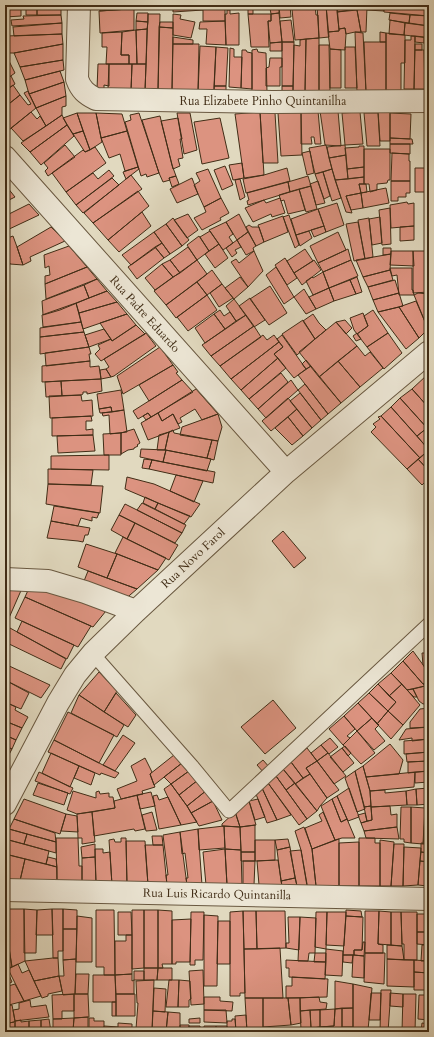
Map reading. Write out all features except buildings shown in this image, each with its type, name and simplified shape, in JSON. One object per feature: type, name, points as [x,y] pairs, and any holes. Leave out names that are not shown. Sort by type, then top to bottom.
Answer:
[{"type":"street","name":"Rua Elizabete Pinho Quintanilha","points":[[78,5],[77,79],[83,91],[96,100],[429,101]]},
{"type":"street","name":"Rua Padre Eduardo","points":[[5,157],[286,472]]},
{"type":"street","name":"Rua Novo Farol","points":[[5,804],[58,703],[75,675],[93,654],[136,611],[286,472],[429,352]]},
{"type":"street","points":[[5,579],[48,581],[85,592],[136,611]]},
{"type":"street","name":"Rua Luis Ricardo Quintanilla","points":[[5,890],[429,899]]},
{"type":"lane","points":[[93,654],[192,766],[229,811],[429,624]]}]
